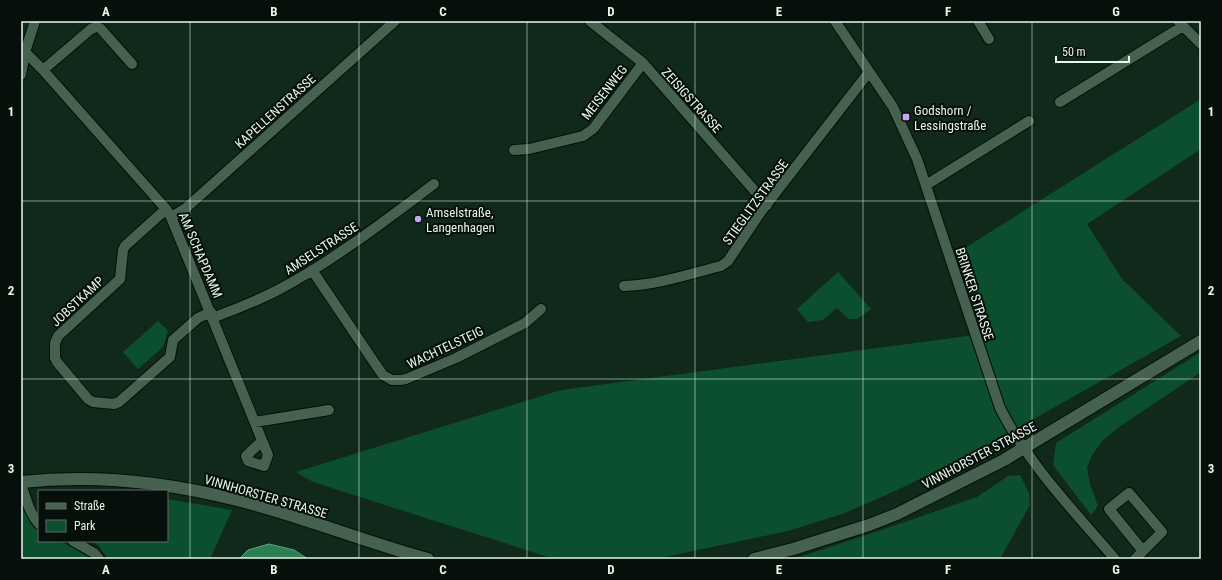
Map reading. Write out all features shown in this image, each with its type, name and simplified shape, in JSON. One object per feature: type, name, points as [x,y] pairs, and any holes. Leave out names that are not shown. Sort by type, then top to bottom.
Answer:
[{"type":"street","points":[[21,75],[23,50],[35,21]]},
{"type":"street","name":"KAPELLENSTRASSE","points":[[169,213],[186,208],[395,21]]},
{"type":"street","name":"ZEISIGSTRASSE","points":[[590,21],[642,63],[767,205]]},
{"type":"street","name":"BRINKER STRASSE","points":[[834,21],[892,107],[917,159],[971,325],[1000,408],[1010,428],[1043,474],[1115,559]]},
{"type":"street","points":[[978,21],[989,39]]},
{"type":"street","points":[[1060,102],[1180,24],[1201,44]]},
{"type":"street","points":[[43,70],[91,29],[96,27],[100,28],[132,64]]},
{"type":"street","name":"AM SCHAPDAMM","points":[[23,50],[43,70],[169,213],[212,315],[262,441]]},
{"type":"street","name":"MEISENWEG","points":[[514,150],[529,149],[583,136],[593,129],[642,63]]},
{"type":"street","name":"STIEGLITZSTRASSE","points":[[624,286],[640,285],[721,266],[728,262],[767,205],[869,72]]},
{"type":"street","points":[[926,185],[1029,121]]},
{"type":"street","name":"AMSELSTRASSE","points":[[212,315],[267,296],[312,270],[361,238],[434,184]]},
{"type":"street","name":"JOBSTKAMP","points":[[169,213],[125,246],[123,250],[120,279],[58,336],[55,343],[56,360],[88,399],[102,404],[117,404],[170,357],[173,340],[198,318],[212,315]]},
{"type":"street","name":"WACHTELSTEIG","points":[[312,270],[380,372],[387,378],[396,380],[406,379],[456,358],[525,323],[541,309]]},
{"type":"street","name":"VINNHORSTER STRASSE","points":[[754,559],[793,550],[869,525],[897,514],[968,479],[1024,448],[1201,341]]},
{"type":"street","points":[[255,422],[330,410]]},
{"type":"street","name":"VINNHORSTER STRASSE","points":[[21,483],[42,480],[88,479],[130,481],[195,490],[244,502],[428,559]]},
{"type":"street","points":[[21,483],[28,507],[38,523]]},
{"type":"street","points":[[1135,559],[1143,551],[1162,532],[1129,493],[1109,509],[1143,551]]},
{"type":"street","points":[[76,542],[94,553],[99,559]]},
{"type":"green space","points":[[1201,99],[1201,149],[1087,224],[1122,279],[1181,336],[968,456],[845,513],[788,531],[655,559],[589,559],[548,557],[313,482],[296,472],[561,390],[983,334],[957,253]]},
{"type":"green space","points":[[838,272],[871,309],[857,319],[849,319],[837,308],[823,320],[808,322],[797,309]]},
{"type":"green space","points":[[158,321],[168,331],[163,347],[138,369],[123,352]]},
{"type":"green space","points":[[1201,352],[1201,372],[1119,427],[1102,441],[1091,457],[1087,468],[1090,484],[1098,506],[1091,515],[1053,465],[1056,443]]},
{"type":"green space","points":[[1020,475],[1029,493],[1030,505],[1000,559],[790,559],[803,556],[977,497],[1008,476]]},
{"type":"green space","points":[[168,499],[232,510],[210,559],[108,559],[98,545],[93,542],[168,542]]},
{"type":"green space","points":[[21,510],[25,510],[30,521],[38,529],[38,542],[60,542],[85,552],[92,559],[21,559]]},
{"type":"shaded area","points":[[269,544],[294,550],[308,559],[239,559],[248,550]]},
{"type":"place","name":"Godshorn / Lessingstraße","points":[[906,117]]},
{"type":"place","name":"Amselstraße, Langenhagen","points":[[418,219]]}]
